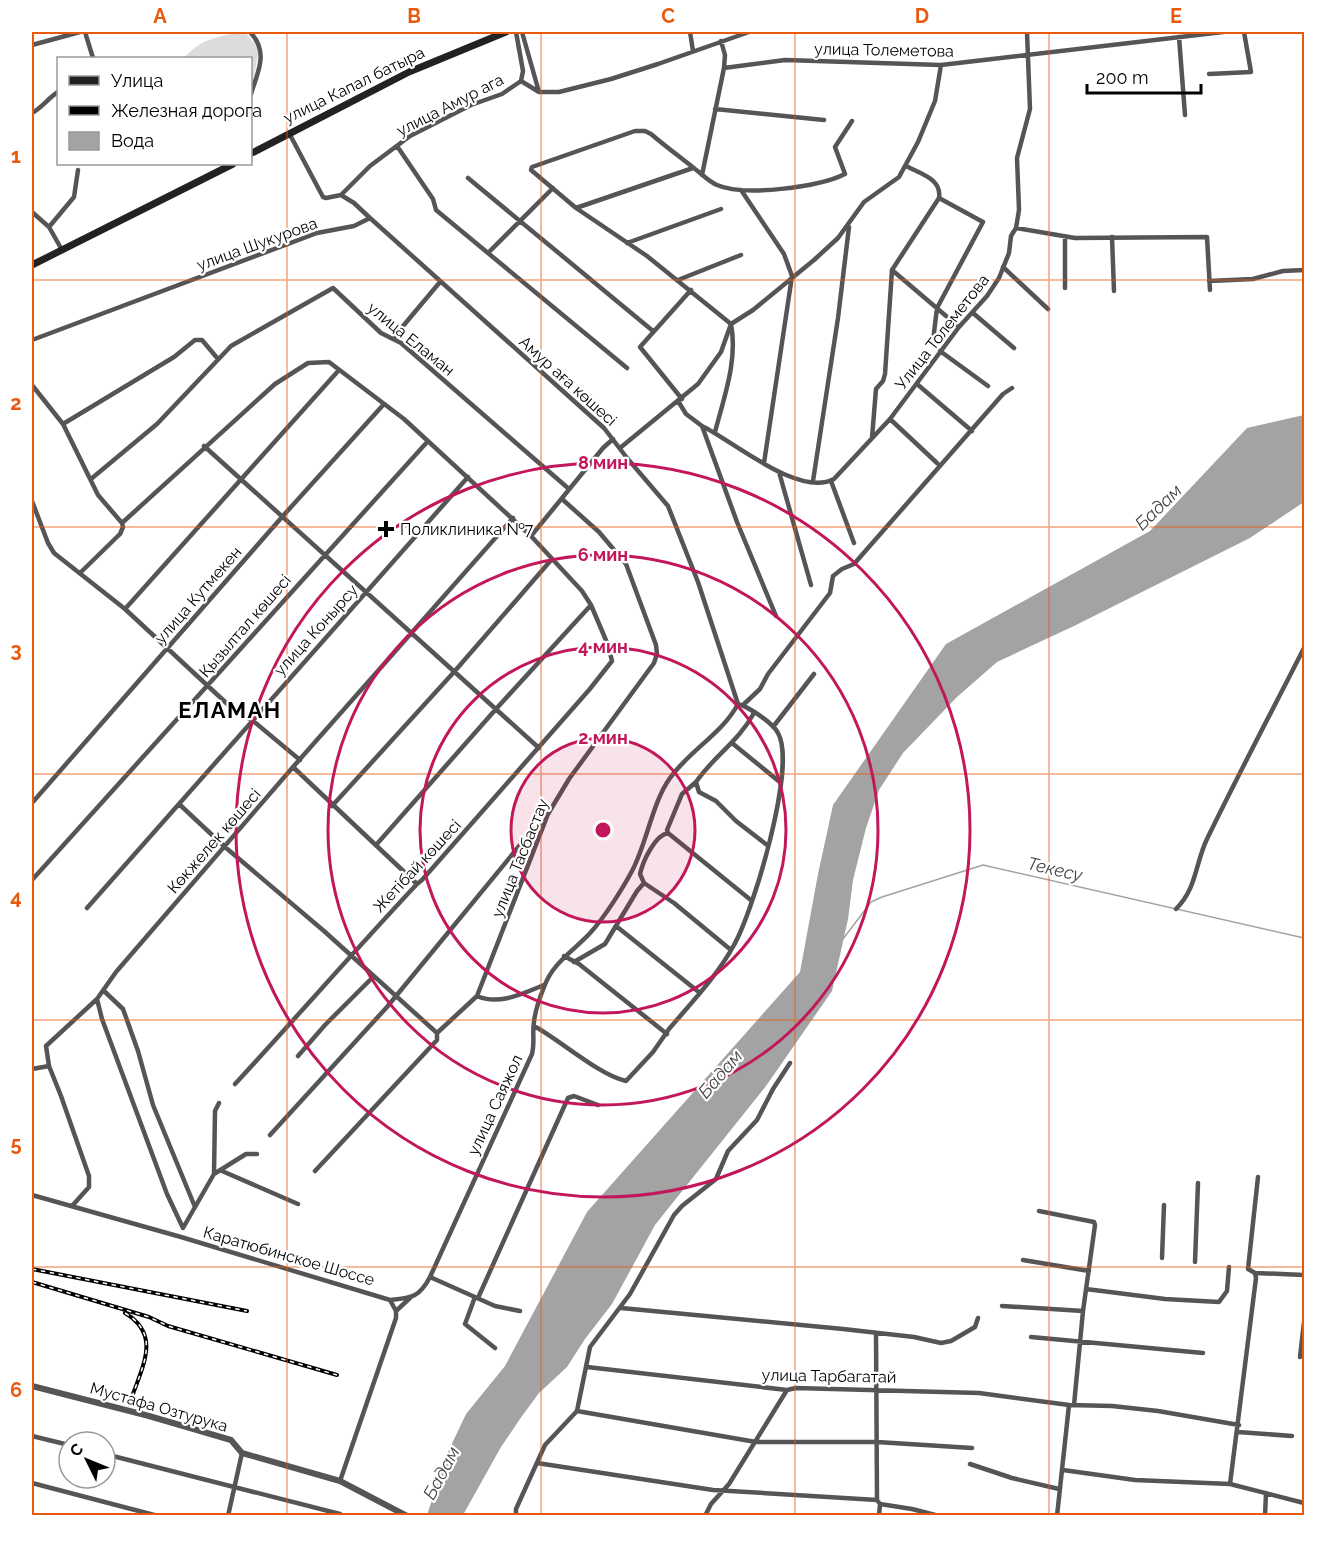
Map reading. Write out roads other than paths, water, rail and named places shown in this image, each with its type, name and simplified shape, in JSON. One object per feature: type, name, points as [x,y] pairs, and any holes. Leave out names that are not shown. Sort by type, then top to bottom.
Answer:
[{"type":"main road","name":"улица Капал батыра","points":[[252,153],[409,72],[506,32]]},
{"type":"main road","points":[[32,265],[231,165]]},
{"type":"street","points":[[32,45],[80,32]]},
{"type":"street","points":[[85,32],[93,57]]},
{"type":"street","points":[[250,32],[260,47],[262,56],[260,70],[252,92]]},
{"type":"street","points":[[516,32],[523,71],[521,81]]},
{"type":"street","points":[[522,32],[539,92],[559,92],[611,79],[749,32]]},
{"type":"street","points":[[690,32],[693,51]]},
{"type":"street","name":"Улица Толеметова","points":[[831,481],[890,419],[958,327],[987,296],[1003,267],[1009,253],[1011,236],[1016,228],[1019,210],[1017,158],[1030,109],[1027,32]]},
{"type":"street","name":"улица Толеметова","points":[[724,68],[785,60],[941,66],[1223,32]]},
{"type":"street","points":[[1209,74],[1251,72],[1244,32]]},
{"type":"street","points":[[1179,37],[1185,115]]},
{"type":"street","points":[[702,175],[724,68],[725,55],[721,41]]},
{"type":"street","points":[[620,448],[698,384],[721,352],[731,324],[753,310],[838,238],[864,202],[899,177],[935,101],[941,66]]},
{"type":"street","name":"улица Амур ага","points":[[341,195],[370,166],[410,136],[471,105],[502,94],[521,81],[539,92]]},
{"type":"street","points":[[32,113],[57,93]]},
{"type":"street","points":[[715,109],[824,120]]},
{"type":"street","points":[[716,432],[731,370],[735,342],[731,324],[678,280],[576,208],[531,169],[635,131],[645,131],[714,184],[722,187],[741,190],[808,186],[843,175],[845,172],[835,147],[852,121]]},
{"type":"street","name":"улица Шукурова","points":[[32,340],[317,233],[354,226],[370,218],[354,203],[341,195],[323,197],[289,133]]},
{"type":"street","points":[[397,146],[433,199],[436,210],[627,368]]},
{"type":"street","points":[[872,438],[876,389],[883,381],[885,374],[892,270],[939,198],[939,185],[906,165]]},
{"type":"street","points":[[576,208],[693,168]]},
{"type":"street","points":[[49,227],[74,197],[78,170]]},
{"type":"street","points":[[468,177],[653,331]]},
{"type":"street","points":[[488,253],[553,188]]},
{"type":"street","points":[[741,190],[784,254],[792,276],[764,463]]},
{"type":"street","points":[[933,341],[937,308],[983,222],[939,198]]},
{"type":"street","points":[[627,243],[721,209]]},
{"type":"street","points":[[32,212],[49,227],[62,250]]},
{"type":"street","name":"Амур аға көшесі","points":[[370,218],[613,438],[668,506],[698,582],[739,702]]},
{"type":"street","points":[[813,481],[838,318],[849,221]]},
{"type":"street","points":[[1016,228],[1065,237],[1207,237],[1210,290]]},
{"type":"street","points":[[1065,237],[1065,288]]},
{"type":"street","points":[[1112,237],[1114,291]]},
{"type":"street","points":[[678,280],[741,255]]},
{"type":"street","points":[[1003,267],[1048,309]]},
{"type":"street","points":[[892,270],[958,327]]},
{"type":"street","points":[[1209,281],[1253,279],[1305,270]]},
{"type":"street","points":[[393,338],[440,282]]},
{"type":"street","name":"улица Еламан","points":[[91,479],[157,424],[218,359],[243,338],[333,288],[381,333],[393,338],[569,489]]},
{"type":"street","points":[[691,290],[640,345],[640,348],[680,400],[686,414],[702,426],[716,432],[788,477],[831,481],[854,543]]},
{"type":"street","points":[[973,313],[1014,348]]},
{"type":"street","points":[[63,424],[174,357],[195,340],[202,340],[218,359]]},
{"type":"street","points":[[940,351],[988,386]]},
{"type":"street","points":[[122,523],[204,446],[275,384],[308,363],[328,362],[384,404],[468,477],[513,518],[582,591],[591,605],[376,845]]},
{"type":"street","points":[[125,609],[339,370]]},
{"type":"street","points":[[917,384],[972,431],[1003,394],[1012,388]]},
{"type":"street","points":[[32,385],[63,424],[98,495],[122,523],[120,534],[80,573]]},
{"type":"street","name":"улица Кутмекен","points":[[32,803],[384,404]]},
{"type":"street","points":[[890,419],[937,463]]},
{"type":"street","points":[[702,426],[737,522],[776,616]]},
{"type":"street","name":"улица Саяжол","points":[[396,1311],[425,1287],[532,1054],[533,1026],[544,986],[564,956],[594,929],[632,871],[649,831],[661,794],[669,780],[680,765],[717,732],[739,702],[760,689],[768,674],[830,593],[833,576],[842,568],[854,564],[972,431]]},
{"type":"street","points":[[531,536],[613,438]]},
{"type":"street","name":"Қызылтал көшесі","points":[[32,880],[428,441]]},
{"type":"street","points":[[204,446],[539,748]]},
{"type":"street","points":[[779,472],[812,585]]},
{"type":"street","name":"улица Конырсу","points":[[87,908],[468,477]]},
{"type":"street","name":"улица Тасбастау","points":[[315,1171],[437,1040],[437,1033],[477,996],[545,820],[569,779],[654,663],[657,654],[656,645],[626,564],[599,532],[562,498]]},
{"type":"street","points":[[32,501],[51,550],[125,609],[237,713],[252,720],[300,760]]},
{"type":"street","name":"Көкжелек көшесі","points":[[49,1066],[46,1046],[98,999],[116,972],[513,518]]},
{"type":"street","points":[[332,806],[454,672],[552,559]]},
{"type":"street","name":"Жетібай көшесі","points":[[235,1084],[422,880],[539,748],[612,661],[608,645],[591,605]]},
{"type":"street","points":[[1176,909],[1185,900],[1192,887],[1205,842],[1305,648]]},
{"type":"street","points":[[773,727],[814,674]]},
{"type":"street","points":[[533,1026],[554,1037],[590,1063],[626,1081],[700,993],[731,950],[739,936],[752,901],[767,845],[783,768],[781,742],[778,734],[773,727],[739,702]]},
{"type":"street","points":[[668,833],[667,830],[682,794],[740,736],[754,713]]},
{"type":"street","points":[[732,743],[781,783]]},
{"type":"street","points":[[293,767],[417,884]]},
{"type":"street","points":[[696,782],[699,792],[716,801],[736,821],[767,845]]},
{"type":"street","points":[[179,804],[437,1033]]},
{"type":"street","points":[[270,1135],[387,1007],[520,845],[545,820]]},
{"type":"street","points":[[731,950],[646,883],[640,870],[657,839],[662,834],[668,833],[752,901]]},
{"type":"street","points":[[574,962],[602,947],[646,883]]},
{"type":"street","points":[[616,926],[700,993]]},
{"type":"street","points":[[564,956],[667,1034]]},
{"type":"street","points":[[298,1056],[325,1025],[373,978]]},
{"type":"street","points":[[477,996],[496,999],[512,998],[544,986]]},
{"type":"street","points":[[104,991],[123,1010],[138,1051],[153,1106],[195,1207]]},
{"type":"street","points":[[98,999],[102,1019],[167,1194],[183,1228]]},
{"type":"street","points":[[516,1515],[516,1509],[549,1439],[577,1411],[590,1347],[630,1294],[674,1215],[692,1197],[716,1179],[728,1151],[757,1120],[772,1089],[790,1063]]},
{"type":"street","points":[[32,1069],[49,1066],[89,1176],[89,1187],[72,1206]]},
{"type":"street","points":[[495,1348],[465,1324],[476,1297],[570,1096],[598,1105]]},
{"type":"street","points":[[181,1237],[183,1228],[214,1174],[214,1111],[219,1103]]},
{"type":"street","points":[[214,1174],[246,1154],[257,1154]]},
{"type":"street","points":[[222,1171],[298,1204]]},
{"type":"street","points":[[1258,1177],[1248,1269],[1255,1273],[1305,1275]]},
{"type":"street","points":[[1195,1262],[1198,1183]]},
{"type":"street","name":"Каратюбинское Шоссе","points":[[32,1195],[390,1300],[396,1311]]},
{"type":"street","points":[[1162,1258],[1164,1205]]},
{"type":"street","points":[[1039,1211],[1094,1222],[1095,1225],[1057,1515]]},
{"type":"street","points":[[1023,1260],[1089,1271]]},
{"type":"street","points":[[1086,1289],[1165,1299],[1219,1302],[1227,1291],[1230,1267]]},
{"type":"street","points":[[1230,1484],[1239,1425],[1255,1273]]},
{"type":"street","points":[[430,1277],[495,1306],[520,1311]]},
{"type":"street","points":[[390,1300],[410,1298]]},
{"type":"street","points":[[1002,1306],[1083,1311]]},
{"type":"street","points":[[621,1308],[914,1337],[941,1342],[951,1341],[975,1328],[978,1318]]},
{"type":"street","points":[[340,1481],[396,1311]]},
{"type":"street","points":[[1300,1357],[1305,1322]]},
{"type":"street","points":[[876,1334],[879,1515]]},
{"type":"street","points":[[1031,1337],[1203,1353]]},
{"type":"street","name":"улица Тарбагатай","points":[[587,1367],[787,1390],[796,1388],[877,1389],[979,1393],[1072,1405],[1158,1411],[1239,1425]]},
{"type":"street","name":"Мустафа Озтурука","points":[[32,1386],[231,1440],[242,1453],[340,1481],[407,1515]]},
{"type":"street","points":[[705,1515],[722,1490],[729,1484],[787,1390]]},
{"type":"street","points":[[577,1411],[756,1442],[877,1442],[972,1448]]},
{"type":"street","points":[[1238,1432],[1292,1436]]},
{"type":"street","points":[[32,1436],[57,1442]]},
{"type":"street","points":[[228,1515],[242,1453]]},
{"type":"street","points":[[117,1457],[340,1514]]},
{"type":"street","points":[[537,1463],[722,1490],[878,1502],[939,1515]]},
{"type":"street","points":[[970,1464],[1059,1490]]},
{"type":"street","points":[[1063,1470],[1124,1479],[1230,1484],[1305,1503]]},
{"type":"street","points":[[32,1483],[158,1515]]},
{"type":"street","points":[[1265,1515],[1266,1493]]},
{"type":"water","name":"Бадам","points":[[1304,415],[1304,502],[1250,538],[997,662],[957,697],[903,753],[879,790],[866,828],[853,880],[848,919],[832,991],[766,1086],[655,1225],[612,1304],[567,1367],[539,1393],[522,1416],[501,1447],[463,1515],[427,1515],[448,1452],[466,1414],[505,1366],[587,1212],[800,972],[833,805],[946,644],[1150,531],[1247,428]]},
{"type":"waterway","name":"Текесу","points":[[843,939],[871,902],[983,865],[1304,938]]},
{"type":"railway","points":[[32,1269],[247,1311]]},
{"type":"railway","points":[[32,1282],[149,1317],[168,1326],[337,1375]]},
{"type":"railway","points":[[125,1313],[136,1321],[143,1330],[146,1340],[145,1360],[133,1394]]},
{"type":"place","name":"Поликлиника №7","points":[[386,529]]},
{"type":"district","name":"ЕЛАМАН","points":[[230,710]]}]
